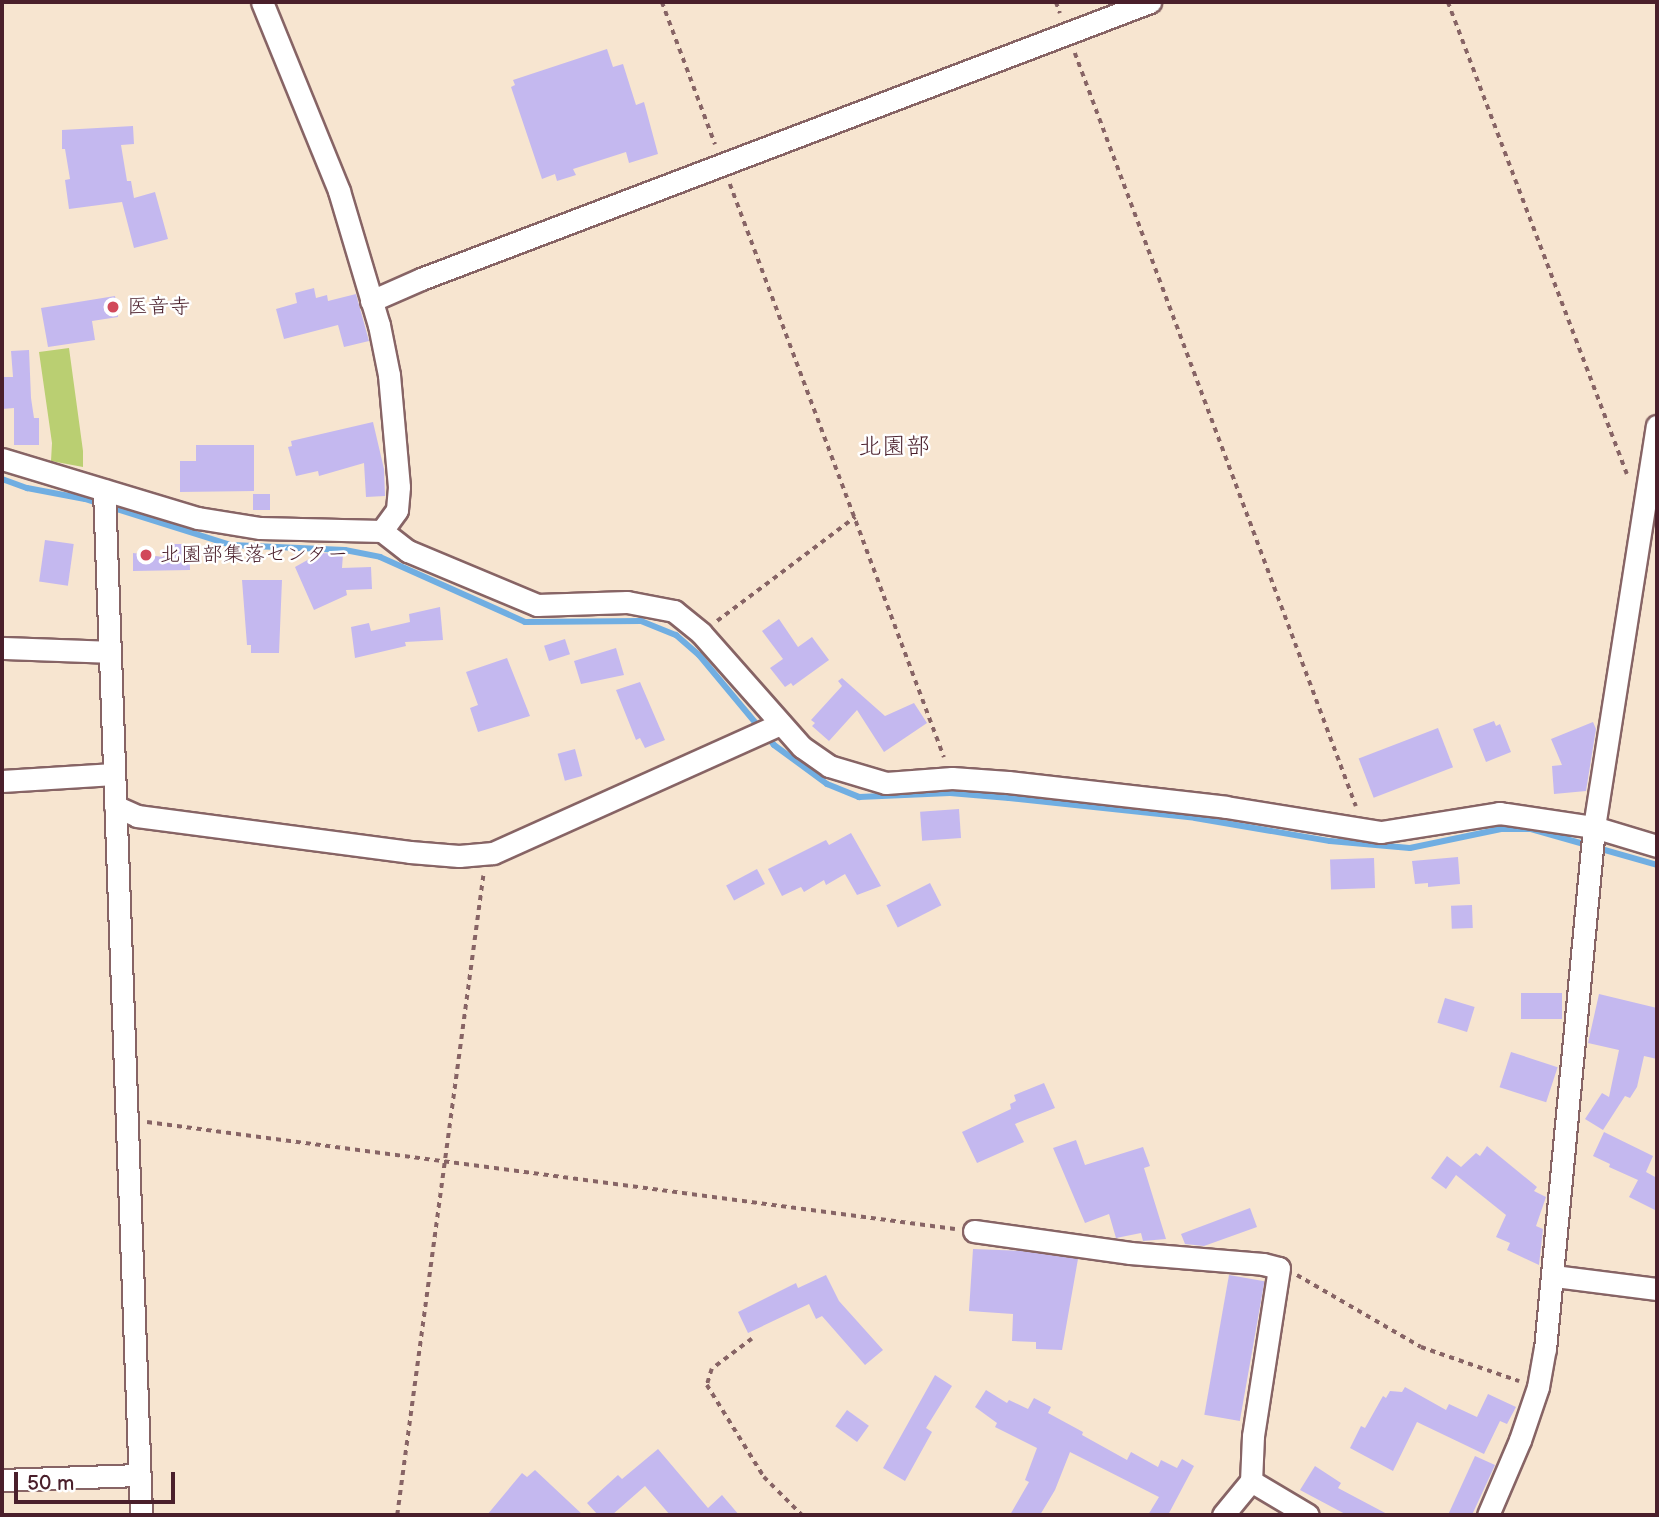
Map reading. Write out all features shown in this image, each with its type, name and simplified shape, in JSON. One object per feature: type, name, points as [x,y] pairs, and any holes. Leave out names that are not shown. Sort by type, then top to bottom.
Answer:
[{"type":"street","points":[[262,2],[339,191],[389,375],[398,487],[397,510],[382,531]]},
{"type":"street","points":[[371,301],[421,279],[1150,2]]},
{"type":"street","points":[[1488,1515],[1520,1440],[1538,1387],[1554,1276],[1594,827],[1657,426]]},
{"type":"street","points":[[2,459],[198,519],[260,528],[382,531],[408,551],[537,605],[627,602],[674,611],[701,633],[802,747],[829,766],[886,783],[952,778],[1226,807],[1365,830],[1402,831],[1499,813],[1594,827],[1657,846]]},
{"type":"street","points":[[104,490],[141,1515]]},
{"type":"street","points":[[2,648],[110,652]]},
{"type":"street","points":[[115,806],[137,816],[397,850],[459,856],[486,854],[780,724]]},
{"type":"street","points":[[2,781],[114,774]]},
{"type":"street","points":[[974,1231],[1130,1253],[1263,1264],[1279,1268],[1253,1436],[1251,1481],[1223,1515]]},
{"type":"street","points":[[1554,1276],[1657,1289]]},
{"type":"street","points":[[2,1480],[139,1475]]},
{"type":"street","points":[[1251,1481],[1308,1515]]},
{"type":"path","points":[[662,2],[952,778]]},
{"type":"path","points":[[1056,2],[1365,830]]},
{"type":"path","points":[[1448,2],[1629,477]]},
{"type":"path","points":[[701,633],[855,517]]},
{"type":"path","points":[[397,1515],[486,854]]},
{"type":"path","points":[[128,1120],[974,1231]]},
{"type":"path","points":[[1279,1268],[1303,1277],[1421,1348],[1538,1387]]},
{"type":"path","points":[[752,1339],[712,1369],[707,1385],[764,1477],[802,1515]]},
{"type":"green space","points":[[69,348],[83,467],[51,461],[52,443],[39,352]]},
{"type":"building","points":[[607,49],[613,67],[623,64],[636,105],[644,102],[658,154],[629,163],[626,152],[573,169],[576,175],[557,181],[555,174],[542,179],[511,87],[515,85],[513,80]]},
{"type":"building","points":[[133,126],[134,144],[121,145],[127,181],[131,181],[134,198],[155,192],[168,239],[134,248],[122,202],[69,209],[65,180],[70,179],[65,149],[62,149],[62,130]]},
{"type":"building","points":[[314,288],[316,298],[327,295],[328,301],[356,294],[369,341],[344,347],[338,325],[284,339],[276,309],[297,303],[295,293]]},
{"type":"building","points":[[115,296],[118,317],[92,321],[95,340],[48,347],[41,308]]},
{"type":"building","points":[[29,350],[31,398],[34,418],[39,418],[39,445],[14,445],[14,408],[2,409],[2,377],[13,377],[11,351]]},
{"type":"building","points":[[373,422],[384,469],[385,496],[366,497],[364,463],[319,476],[318,471],[296,476],[288,447],[292,446],[291,441]]},
{"type":"building","points":[[196,445],[254,445],[254,491],[180,492],[180,461],[196,461]]},
{"type":"building","points":[[253,494],[270,494],[270,510],[253,510]]},
{"type":"building","points":[[45,540],[74,544],[68,586],[39,582]]},
{"type":"building","points":[[166,544],[189,544],[190,570],[133,571],[133,553],[163,557]]},
{"type":"building","points":[[320,553],[343,554],[342,568],[371,567],[372,589],[346,590],[347,595],[314,610],[295,567]]},
{"type":"building","points":[[242,580],[282,580],[279,653],[251,653],[251,645],[247,645]]},
{"type":"building","points":[[440,607],[443,640],[405,642],[406,646],[355,658],[351,627],[369,623],[371,631],[410,622],[409,614]]},
{"type":"building","points":[[779,619],[798,647],[812,637],[829,660],[793,686],[791,683],[785,687],[770,668],[783,659],[762,631]]},
{"type":"building","points":[[565,639],[570,654],[549,661],[544,646]]},
{"type":"building","points":[[616,648],[624,675],[581,684],[574,661]]},
{"type":"building","points":[[507,658],[530,716],[478,732],[470,708],[478,705],[466,672]]},
{"type":"building","points":[[842,678],[885,716],[914,703],[927,723],[884,752],[857,710],[829,741],[812,726],[815,723],[811,720],[842,686],[838,681]]},
{"type":"building","points":[[640,682],[665,740],[645,748],[640,738],[636,740],[616,690]]},
{"type":"building","points":[[1494,721],[1496,726],[1500,724],[1511,752],[1486,762],[1473,729]]},
{"type":"building","points":[[1593,722],[1596,729],[1586,791],[1554,794],[1552,766],[1562,765],[1551,739]]},
{"type":"building","points":[[1438,728],[1453,767],[1374,798],[1359,758]]},
{"type":"building","points":[[575,749],[582,776],[565,781],[558,754]]},
{"type":"building","points":[[959,809],[961,838],[922,841],[920,812]]},
{"type":"building","points":[[851,833],[881,886],[857,895],[845,874],[826,885],[824,880],[804,892],[801,887],[782,896],[768,869],[826,840],[829,845]]},
{"type":"building","points":[[1458,857],[1460,884],[1428,887],[1428,883],[1415,884],[1412,861]]},
{"type":"building","points":[[1374,858],[1375,888],[1331,890],[1330,860]]},
{"type":"building","points":[[757,869],[765,884],[734,900],[726,885]]},
{"type":"building","points":[[930,883],[941,905],[898,928],[886,905]]},
{"type":"building","points":[[1472,905],[1473,928],[1452,929],[1451,906]]},
{"type":"building","points":[[1521,993],[1562,993],[1562,1019],[1521,1019]]},
{"type":"building","points":[[1599,994],[1657,1008],[1657,1059],[1644,1056],[1637,1087],[1630,1098],[1625,1096],[1603,1130],[1585,1119],[1602,1093],[1609,1097],[1619,1050],[1588,1043]]},
{"type":"building","points":[[1445,998],[1475,1007],[1467,1032],[1437,1023]]},
{"type":"building","points":[[1511,1052],[1558,1067],[1546,1102],[1500,1087]]},
{"type":"building","points":[[1044,1083],[1055,1108],[1015,1124],[1024,1142],[977,1163],[962,1132],[1011,1109],[1010,1104],[1016,1101],[1014,1095]]},
{"type":"building","points":[[1604,1132],[1653,1156],[1646,1172],[1657,1178],[1657,1211],[1629,1197],[1638,1180],[1609,1167],[1610,1164],[1593,1156]]},
{"type":"building","points":[[1076,1140],[1085,1165],[1143,1147],[1150,1166],[1144,1168],[1166,1239],[1143,1241],[1141,1233],[1116,1238],[1109,1214],[1085,1223],[1053,1148]]},
{"type":"building","points":[[1487,1146],[1537,1187],[1534,1191],[1546,1197],[1536,1226],[1543,1229],[1539,1265],[1507,1250],[1510,1243],[1496,1237],[1506,1215],[1456,1175],[1446,1189],[1431,1178],[1447,1156],[1461,1167],[1476,1153],[1480,1156]]},
{"type":"building","points":[[1250,1208],[1257,1227],[1204,1246],[1185,1244],[1181,1234]]},
{"type":"building","points":[[973,1249],[1022,1251],[1078,1259],[1062,1350],[1036,1349],[1036,1342],[1012,1341],[1013,1314],[969,1311]]},
{"type":"building","points":[[826,1275],[839,1301],[883,1350],[865,1365],[822,1316],[816,1319],[809,1304],[748,1333],[738,1312],[796,1283],[798,1288]]},
{"type":"building","points":[[1229,1275],[1264,1281],[1240,1421],[1204,1415]]},
{"type":"building","points":[[935,1375],[952,1386],[926,1428],[932,1432],[905,1481],[883,1468]]},
{"type":"building","points":[[1405,1387],[1446,1410],[1449,1404],[1477,1417],[1488,1394],[1516,1407],[1507,1424],[1500,1421],[1484,1454],[1417,1422],[1393,1471],[1350,1448],[1361,1426],[1365,1428],[1383,1396],[1386,1398],[1390,1391],[1402,1392]]},
{"type":"building","points":[[986,1390],[1007,1403],[1009,1400],[1028,1409],[1034,1398],[1051,1407],[1048,1413],[1127,1460],[1131,1452],[1158,1467],[1161,1460],[1177,1468],[1182,1459],[1194,1466],[1168,1515],[1148,1515],[1159,1497],[1070,1452],[1055,1490],[1040,1515],[1010,1515],[1029,1482],[1025,1480],[1037,1448],[995,1427],[997,1423],[975,1407]]},
{"type":"building","points":[[847,1410],[869,1426],[857,1442],[835,1426]]},
{"type":"building","points":[[658,1449],[708,1508],[722,1495],[739,1515],[670,1515],[645,1486],[612,1515],[598,1515],[587,1503],[618,1475],[622,1479]]},
{"type":"building","points":[[1475,1456],[1495,1465],[1472,1515],[1448,1515]]},
{"type":"building","points":[[1315,1466],[1341,1483],[1338,1488],[1389,1515],[1347,1515],[1300,1490]]},
{"type":"building","points":[[535,1470],[583,1515],[487,1515],[522,1473],[527,1477]]},
{"type":"waterway","points":[[2,479],[27,488],[85,499],[231,545],[345,550],[380,557],[525,622],[641,621],[676,635],[699,655],[774,745],[827,784],[859,797],[950,793],[1009,798],[1195,818],[1330,841],[1410,848],[1501,829],[1531,829],[1657,865]]},
{"type":"place","name":"医音寺","points":[[113,307]]},
{"type":"place","name":"北園部集落センター","points":[[146,555]]},
{"type":"district","name":"北園部","points":[[894,447]]}]
